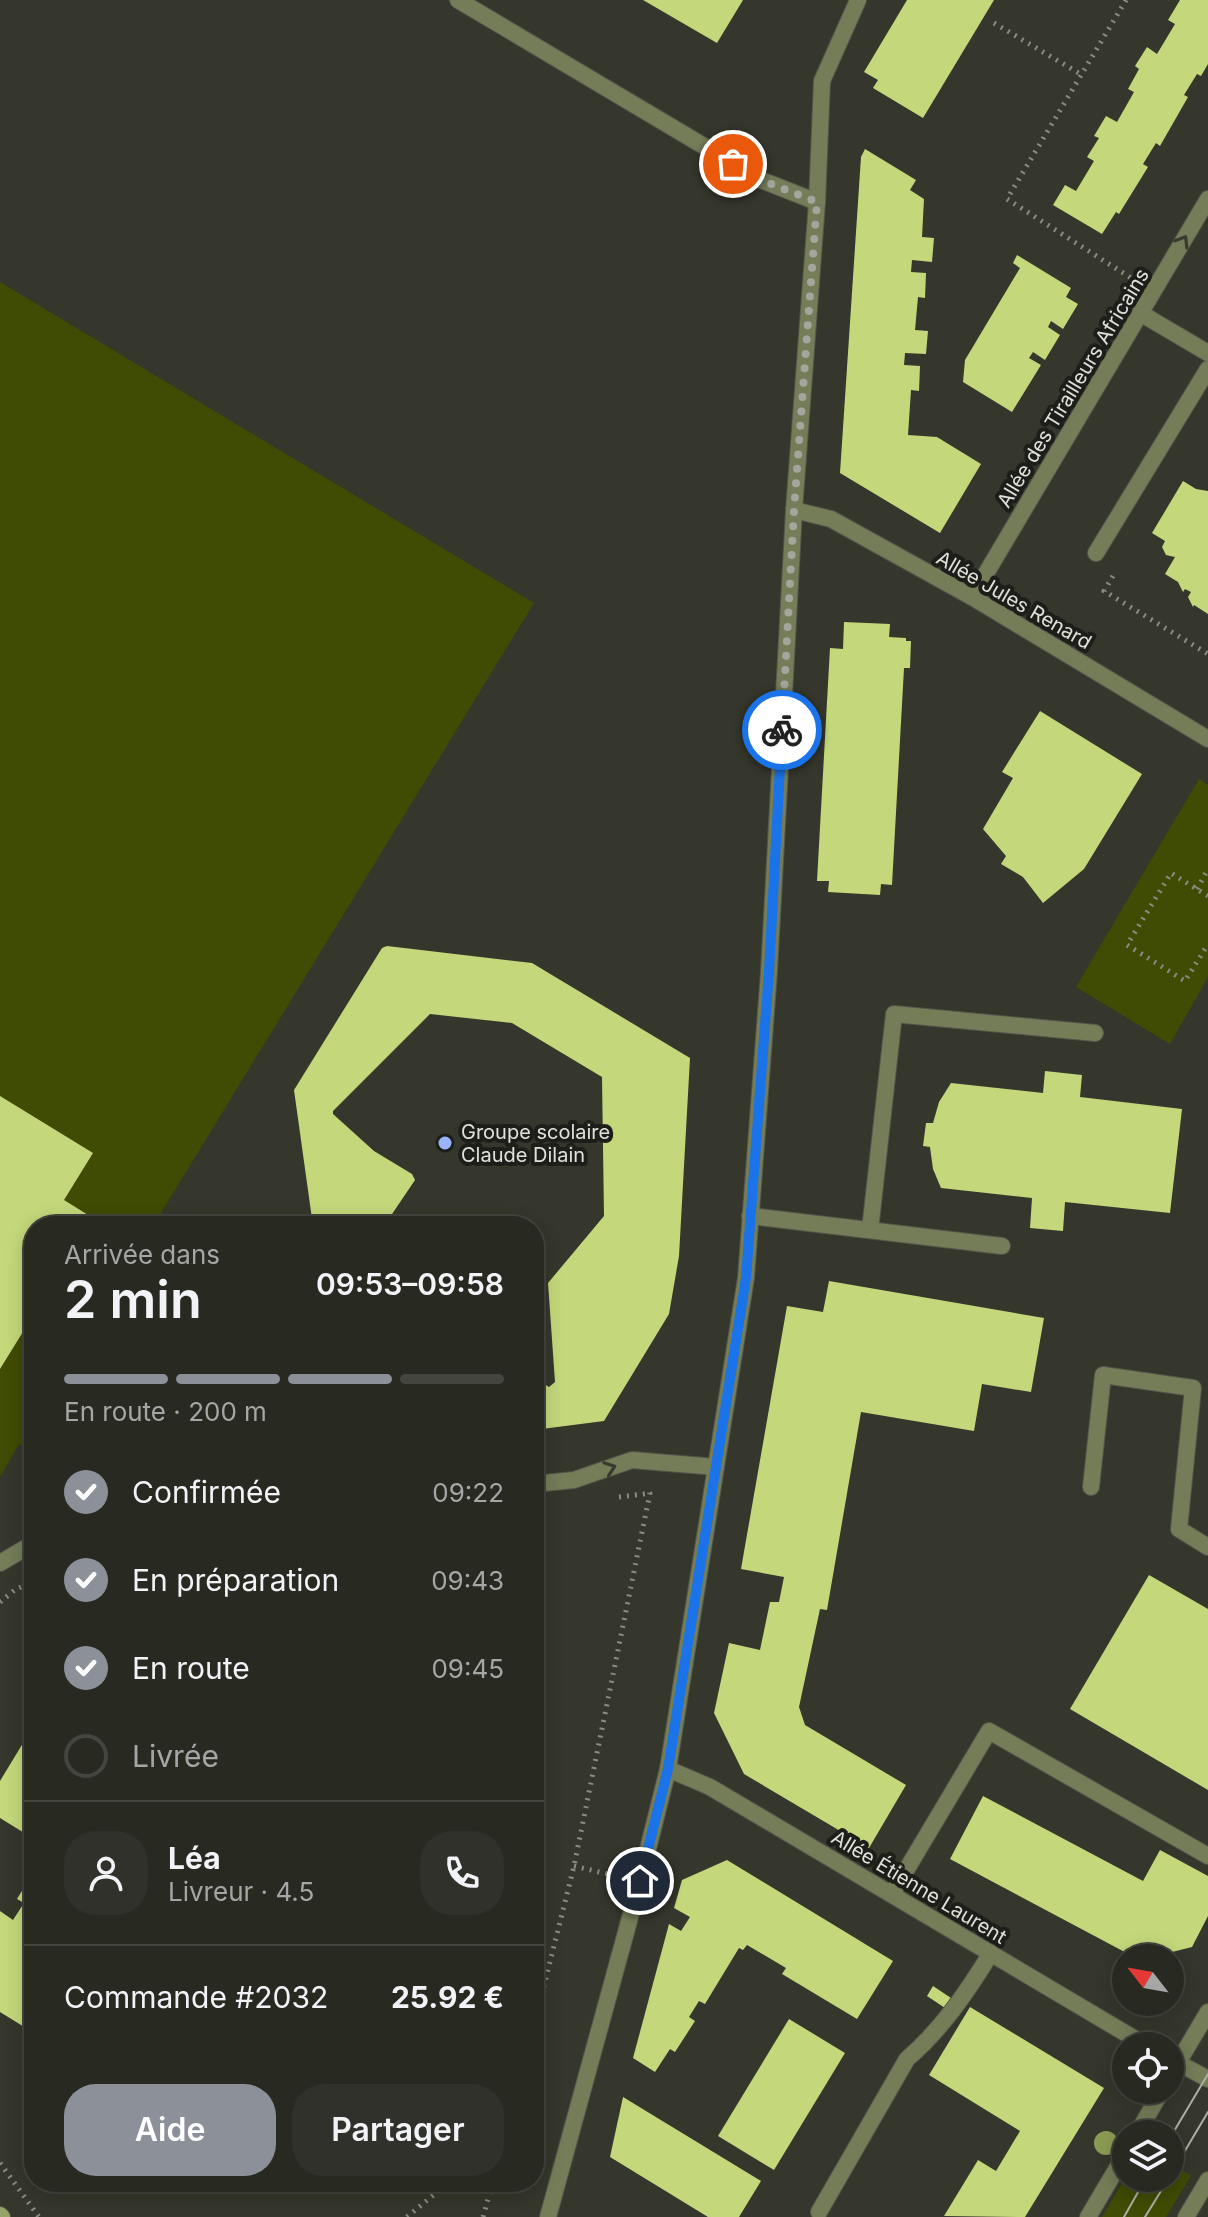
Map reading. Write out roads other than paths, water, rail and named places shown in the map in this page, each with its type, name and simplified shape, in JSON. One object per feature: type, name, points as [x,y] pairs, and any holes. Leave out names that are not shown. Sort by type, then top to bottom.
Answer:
[{"type":"street","points":[[458,0],[761,180],[817,202]]},
{"type":"street","points":[[548,2217],[668,1769],[746,1278],[769,972],[794,510],[817,202],[822,81],[858,0]]},
{"type":"street","name":"Allée des Tirailleurs Africains","points":[[972,597],[1208,199]]},
{"type":"street","points":[[1140,313],[1208,353]]},
{"type":"street","points":[[1096,553],[1208,369]]},
{"type":"street","name":"Allée Jules Renard","points":[[794,510],[831,519],[972,597],[1208,739]]},
{"type":"street","points":[[870,1230],[894,1014],[1095,1033]]},
{"type":"street","points":[[750,1216],[1002,1246]]},
{"type":"street","points":[[1091,1487],[1103,1375],[1193,1388],[1179,1529],[1208,1547]]},
{"type":"street","points":[[544,1483],[574,1480],[632,1460],[716,1467]]},
{"type":"street","points":[[0,1563],[24,1549]]},
{"type":"street","points":[[892,1894],[989,1731],[1208,1856]]},
{"type":"street","name":"Allée Étienne Laurent","points":[[668,1769],[710,1787],[1124,2032]]},
{"type":"street","points":[[819,2212],[907,2059],[961,2001],[991,1953]]},
{"type":"street","points":[[1184,2049],[1208,2012]]},
{"type":"street","points":[[1184,2070],[1208,2079]]},
{"type":"street","points":[[1088,2217],[1112,2177]]},
{"type":"street","points":[[1186,2217],[1208,2180]]},
{"type":"tram line","points":[[1181,2120],[1208,2074]]},
{"type":"tram line","points":[[1184,2152],[1208,2112]]},
{"type":"tram line","points":[[1124,2217],[1138,2192]]},
{"type":"tram line","points":[[1145,2217],[1160,2192]]},
{"type":"place","name":"Groupe scolaire Claude Dilain","points":[[445,1143]]}]
